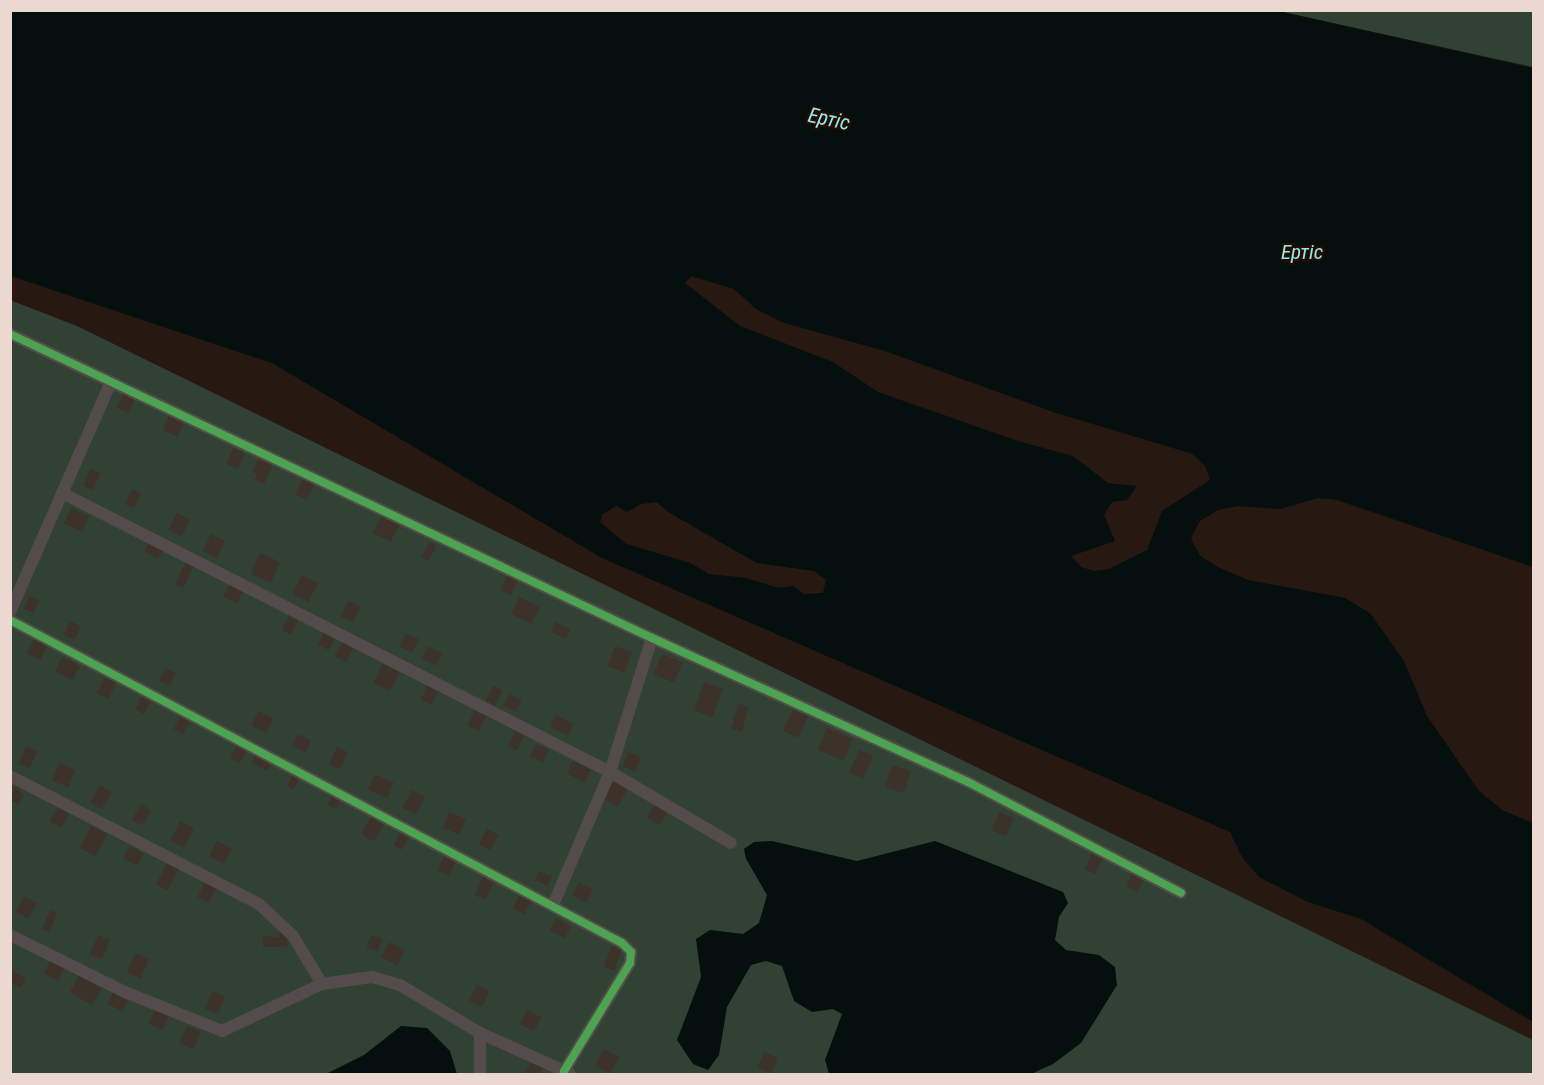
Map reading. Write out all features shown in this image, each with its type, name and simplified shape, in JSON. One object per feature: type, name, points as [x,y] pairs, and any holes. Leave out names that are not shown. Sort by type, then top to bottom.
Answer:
[{"type":"street","points":[[10,334],[110,384],[652,638],[968,782],[1181,893]]},
{"type":"street","points":[[10,612],[110,384]]},
{"type":"street","points":[[62,493],[610,772],[731,843]]},
{"type":"street","points":[[10,620],[553,905],[622,943],[631,952],[630,963],[568,1073],[480,1033],[400,985],[372,977],[322,984],[222,1031],[125,992],[10,935]]},
{"type":"street","points":[[553,905],[610,772],[652,638]]},
{"type":"street","points":[[10,776],[260,904],[293,936],[322,984]]},
{"type":"street","points":[[480,1033],[480,1074]]},
{"type":"green space","points":[[1278,11],[1533,11],[1533,67]]},
{"type":"green space","points":[[10,300],[77,326],[1533,1040],[1533,1074],[11,1074]]},
{"type":"water","name":"Ертіс","points":[[1274,10],[1533,68],[1533,567],[1337,500],[1318,498],[1280,509],[1237,506],[1218,510],[1200,521],[1191,538],[1200,556],[1248,580],[1345,598],[1370,613],[1404,661],[1427,716],[1479,791],[1502,810],[1533,823],[1533,1022],[1361,919],[1308,902],[1259,877],[1242,857],[1230,832],[602,558],[272,363],[11,276],[11,11]],"holes":[[[691,276],[734,289],[756,309],[784,323],[885,351],[1056,413],[1193,454],[1205,466],[1210,480],[1162,511],[1147,550],[1109,569],[1094,571],[1081,567],[1071,556],[1115,541],[1104,515],[1112,502],[1127,500],[1137,486],[1108,483],[1073,456],[1018,441],[878,392],[833,362],[740,326],[685,283]],[[657,502],[668,512],[757,563],[814,571],[826,580],[823,593],[804,594],[793,586],[779,588],[746,578],[709,574],[690,563],[627,544],[600,522],[603,514],[616,506],[627,512],[641,504]]]},
{"type":"water","points":[[772,841],[857,861],[935,841],[1063,892],[1068,903],[1059,917],[1055,940],[1066,950],[1099,955],[1115,967],[1117,985],[1081,1043],[1053,1064],[1031,1074],[829,1074],[825,1060],[842,1014],[833,1009],[812,1012],[794,1001],[782,966],[766,961],[751,965],[727,1007],[719,1055],[708,1070],[693,1064],[677,1040],[701,977],[696,939],[710,930],[743,934],[759,923],[767,895],[746,859],[744,849],[754,842]]},
{"type":"water","points":[[401,1026],[427,1028],[450,1051],[457,1074],[326,1074],[364,1055]]},
{"type":"building","points":[[124,393],[136,399],[128,413],[117,407]]},
{"type":"building","points":[[169,416],[184,422],[178,437],[163,431]]},
{"type":"building","points":[[233,448],[245,453],[238,469],[226,464]]},
{"type":"building","points":[[259,457],[273,464],[264,484],[255,480],[257,474],[252,472]]},
{"type":"building","points":[[90,469],[100,473],[93,490],[83,486]]},
{"type":"building","points":[[302,479],[314,484],[307,500],[295,495]]},
{"type":"building","points":[[132,489],[141,493],[134,509],[125,505]]},
{"type":"building","points":[[71,508],[89,516],[82,532],[64,524]]},
{"type":"building","points":[[177,513],[190,520],[181,537],[168,530]]},
{"type":"building","points":[[382,515],[400,524],[391,542],[373,533]]},
{"type":"building","points":[[211,534],[225,541],[217,558],[202,551]]},
{"type":"building","points":[[150,540],[164,547],[158,559],[144,552]]},
{"type":"building","points":[[430,542],[437,546],[428,561],[422,557]]},
{"type":"building","points":[[260,553],[280,562],[271,583],[251,574]]},
{"type":"building","points":[[186,562],[194,566],[183,588],[175,584]]},
{"type":"building","points":[[302,575],[318,583],[309,602],[292,594]]},
{"type":"building","points":[[507,575],[518,580],[511,595],[500,591]]},
{"type":"building","points":[[231,582],[244,589],[237,603],[223,596]]},
{"type":"building","points":[[29,596],[39,600],[34,613],[24,609]]},
{"type":"building","points":[[519,597],[540,607],[532,624],[511,614]]},
{"type":"building","points":[[348,601],[361,607],[354,622],[341,616]]},
{"type":"building","points":[[289,615],[298,619],[291,635],[282,631]]},
{"type":"building","points":[[70,621],[81,626],[75,640],[64,635]]},
{"type":"building","points":[[555,622],[571,629],[566,639],[551,632]]},
{"type":"building","points":[[324,632],[336,638],[329,650],[318,644]]},
{"type":"building","points":[[406,633],[419,639],[412,653],[400,647]]},
{"type":"building","points":[[35,638],[48,645],[40,660],[27,653]]},
{"type":"building","points":[[342,642],[354,648],[346,662],[335,656]]},
{"type":"building","points":[[428,646],[442,653],[436,666],[422,658]]},
{"type":"building","points":[[615,646],[632,652],[625,673],[608,667]]},
{"type":"building","points":[[662,654],[682,662],[674,683],[654,674]]},
{"type":"building","points":[[62,657],[80,666],[73,680],[55,671]]},
{"type":"building","points":[[382,664],[399,672],[390,691],[373,683]]},
{"type":"building","points":[[165,668],[176,673],[170,686],[159,681]]},
{"type":"building","points":[[105,677],[117,683],[108,699],[97,693]]},
{"type":"building","points":[[704,682],[723,689],[713,717],[694,710]]},
{"type":"building","points":[[427,686],[438,691],[432,705],[421,700]]},
{"type":"building","points":[[493,686],[502,690],[495,706],[486,702]]},
{"type":"building","points":[[509,694],[522,700],[516,712],[504,706]]},
{"type":"building","points":[[142,696],[151,701],[143,714],[135,709]]},
{"type":"building","points":[[738,704],[749,707],[742,732],[731,729]]},
{"type":"building","points":[[793,709],[808,716],[798,738],[783,731]]},
{"type":"building","points":[[475,710],[487,716],[479,731],[467,725]]},
{"type":"building","points":[[258,711],[273,718],[267,733],[251,726]]},
{"type":"building","points":[[181,714],[191,719],[183,734],[173,729]]},
{"type":"building","points":[[556,715],[574,724],[568,736],[550,727]]},
{"type":"building","points":[[827,728],[853,739],[843,761],[818,750]]},
{"type":"building","points":[[515,731],[524,735],[517,751],[508,747]]},
{"type":"building","points":[[298,734],[311,741],[305,753],[292,745]]},
{"type":"building","points":[[536,744],[549,750],[543,763],[530,757]]},
{"type":"building","points":[[237,745],[247,750],[240,763],[230,758]]},
{"type":"building","points":[[26,746],[37,751],[29,768],[18,763]]},
{"type":"building","points":[[337,747],[348,752],[340,769],[329,764]]},
{"type":"building","points":[[859,750],[873,756],[863,779],[849,773]]},
{"type":"building","points":[[628,752],[641,757],[635,772],[622,767]]},
{"type":"building","points":[[256,754],[272,762],[267,771],[251,763]]},
{"type":"building","points":[[573,761],[591,770],[584,783],[567,773]]},
{"type":"building","points":[[59,763],[76,770],[69,787],[52,781]]},
{"type":"building","points":[[892,765],[911,771],[904,793],[885,787]]},
{"type":"building","points":[[294,773],[301,777],[293,790],[286,786]]},
{"type":"building","points":[[375,774],[394,783],[387,798],[368,789]]},
{"type":"building","points":[[614,781],[628,789],[617,807],[604,799]]},
{"type":"building","points":[[100,785],[112,792],[102,809],[90,802]]},
{"type":"building","points":[[14,788],[24,794],[19,805],[10,800]]},
{"type":"building","points":[[412,790],[425,797],[416,815],[403,808]]},
{"type":"building","points":[[332,795],[341,799],[337,809],[328,805]]},
{"type":"building","points":[[141,804],[151,810],[142,826],[132,819]]},
{"type":"building","points":[[655,804],[668,812],[659,826],[647,818]]},
{"type":"building","points":[[58,807],[69,813],[61,828],[50,822]]},
{"type":"building","points":[[449,812],[466,819],[459,835],[443,828]]},
{"type":"building","points":[[999,812],[1014,818],[1006,837],[992,831]]},
{"type":"building","points":[[371,816],[384,823],[374,842],[361,835]]},
{"type":"building","points":[[180,821],[194,828],[184,848],[170,841]]},
{"type":"building","points":[[91,826],[107,834],[96,856],[80,848]]},
{"type":"building","points":[[487,829],[498,835],[490,850],[479,844]]},
{"type":"building","points":[[401,831],[410,836],[402,850],[393,845]]},
{"type":"building","points":[[217,841],[232,849],[224,864],[209,856]]},
{"type":"building","points":[[130,846],[144,854],[137,866],[123,858]]},
{"type":"building","points":[[1093,850],[1104,855],[1095,874],[1084,869]]},
{"type":"building","points":[[444,856],[456,861],[450,876],[438,871]]},
{"type":"building","points":[[168,862],[179,868],[167,890],[156,884]]},
{"type":"building","points":[[1134,870],[1146,876],[1137,892],[1126,886]]},
{"type":"building","points":[[539,871],[552,877],[547,886],[535,880]]},
{"type":"building","points":[[483,876],[494,881],[485,900],[474,895]]},
{"type":"building","points":[[205,882],[217,888],[209,903],[197,897]]},
{"type":"building","points":[[579,882],[593,889],[586,903],[572,895]]},
{"type":"building","points":[[520,895],[531,901],[524,914],[513,908]]},
{"type":"building","points":[[24,896],[37,903],[29,919],[16,912]]},
{"type":"building","points":[[50,910],[57,913],[49,932],[42,929]]},
{"type":"building","points":[[556,918],[571,926],[564,938],[549,930]]},
{"type":"building","points":[[279,932],[288,933],[287,947],[263,947],[263,936],[279,937]]},
{"type":"building","points":[[98,935],[110,940],[102,959],[90,954]]},
{"type":"building","points":[[371,935],[382,939],[378,951],[367,947]]},
{"type":"building","points":[[389,942],[405,950],[397,965],[381,957]]},
{"type":"building","points":[[612,946],[622,950],[614,971],[604,966]]},
{"type":"building","points":[[135,953],[149,959],[141,978],[127,972]]},
{"type":"building","points":[[50,961],[64,968],[58,981],[44,973]]},
{"type":"building","points":[[13,972],[26,978],[21,988],[10,983]]},
{"type":"building","points":[[79,976],[102,989],[93,1005],[70,993]]},
{"type":"building","points":[[477,985],[490,991],[482,1007],[469,1001]]},
{"type":"building","points":[[212,991],[225,996],[218,1014],[205,1009]]},
{"type":"building","points":[[113,993],[128,1001],[122,1012],[107,1004]]},
{"type":"building","points":[[155,1010],[169,1016],[163,1030],[149,1024]]},
{"type":"building","points":[[527,1010],[541,1017],[534,1032],[520,1024]]},
{"type":"building","points":[[187,1026],[201,1032],[193,1049],[180,1043]]},
{"type":"building","points":[[604,1049],[619,1057],[610,1074],[595,1066]]},
{"type":"building","points":[[764,1052],[778,1058],[771,1074],[757,1068]]},
{"type":"building","points":[[531,1061],[543,1066],[539,1074],[524,1074]]},
{"type":"cycle path","points":[[10,334],[652,638],[968,782],[1181,893]]},
{"type":"cycle path","points":[[10,620],[622,943],[631,952],[630,963],[564,1071]]}]
